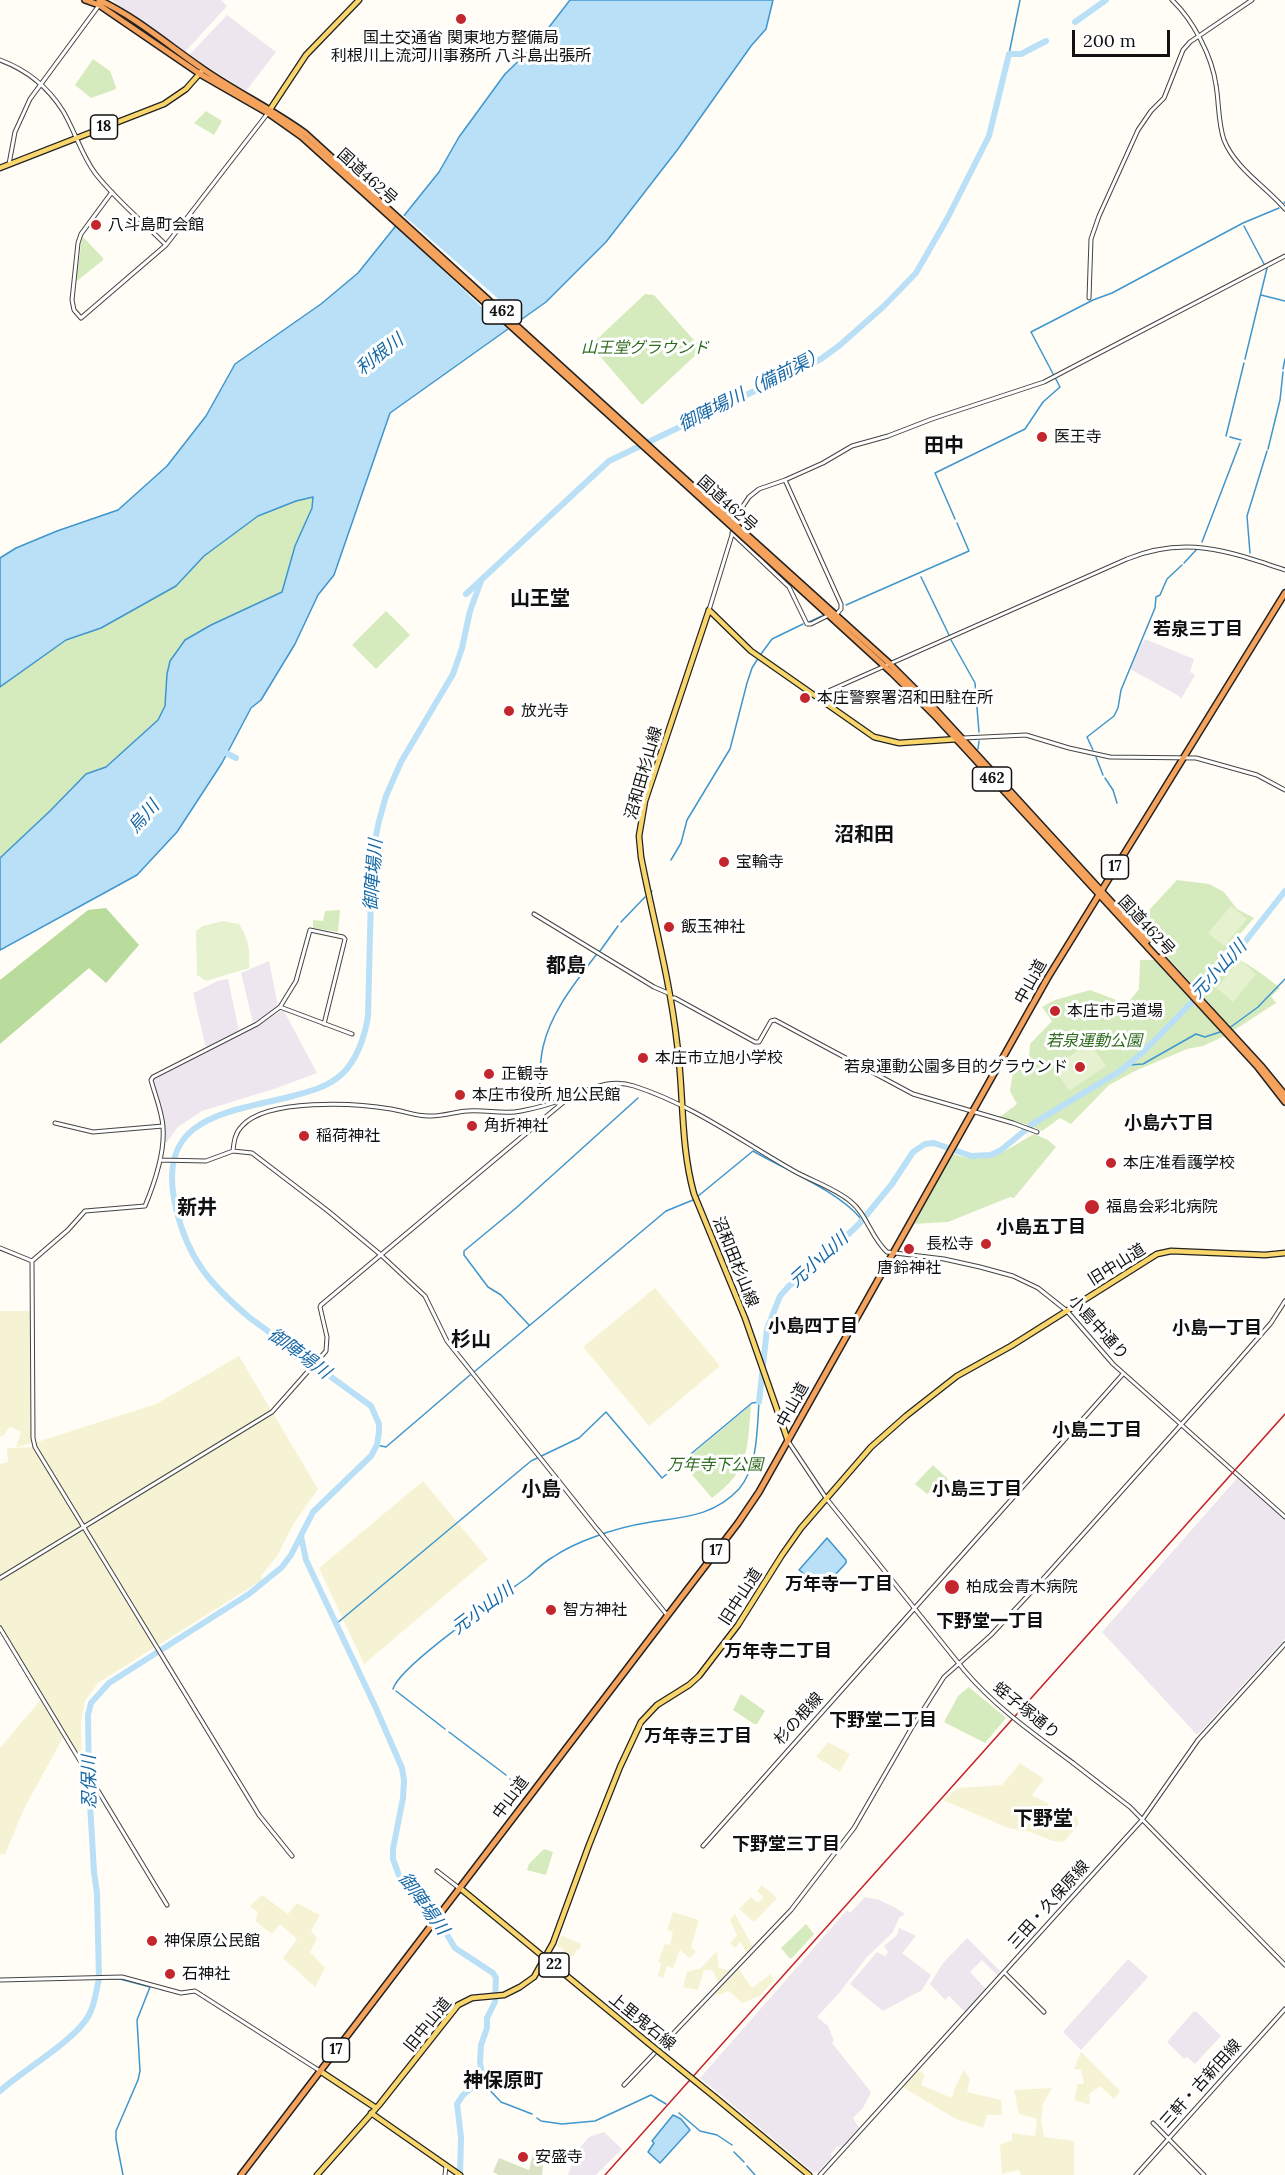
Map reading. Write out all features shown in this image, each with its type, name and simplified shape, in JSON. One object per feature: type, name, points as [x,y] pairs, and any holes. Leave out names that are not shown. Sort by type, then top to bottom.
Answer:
[{"type":"highway","name":"国道462号","points":[[85,0],[101,2],[153,34],[202,72],[305,133],[887,665],[959,739],[1285,1095]]},
{"type":"highway","name":"中山道","points":[[241,2175],[743,1515],[767,1479],[1047,979],[1285,593]]},
{"type":"highway","name":"国道462号","points":[[1231,1034],[1285,1102]]},
{"type":"main road","points":[[269,111],[306,55],[359,0]]},
{"type":"main road","name":"18","points":[[0,168],[164,104],[186,89],[202,72]]},
{"type":"main road","points":[[709,610],[742,644],[867,732],[886,741],[907,743],[959,739]]},
{"type":"main road","name":"沼和田杉山線","points":[[709,610],[645,801],[639,836],[641,857],[677,1041],[684,1149],[694,1194],[766,1375],[788,1441]]},
{"type":"main road","name":"旧中山道","points":[[317,2175],[376,2108],[458,2006],[472,1998],[497,1997],[513,1992],[534,1977],[546,1958],[620,1767],[641,1722],[657,1705],[692,1683],[717,1654],[748,1610],[783,1553],[826,1498],[871,1447],[938,1390],[967,1370],[1011,1346],[1149,1258],[1165,1251],[1265,1255],[1285,1253]]},
{"type":"main road","name":"上里鬼石線","points":[[460,1888],[809,2175]]},
{"type":"main road","points":[[320,2072],[376,2108]]},
{"type":"main road","points":[[371,2113],[460,2175]]},
{"type":"street","points":[[1172,0],[1199,38],[1213,66],[1221,129],[1228,148],[1285,209]]},
{"type":"street","points":[[1089,298],[1091,239],[1138,130],[1169,90],[1183,50],[1252,0]]},
{"type":"street","points":[[9,164],[18,124],[40,84],[101,2]]},
{"type":"street","points":[[0,60],[27,72],[40,84],[63,111],[85,157],[96,174],[166,245]]},
{"type":"street","points":[[112,192],[81,234],[78,243],[72,300],[74,310],[81,318],[166,245],[269,111]]},
{"type":"street","points":[[709,610],[739,512],[749,497],[764,486],[785,480],[824,463],[852,446],[888,436],[1052,378],[1285,256]]},
{"type":"street","points":[[732,533],[788,585],[807,624],[832,615],[841,609],[841,603],[785,480]]},
{"type":"street","points":[[816,697],[1149,551],[1173,547],[1203,547],[1234,553],[1285,570]]},
{"type":"street","points":[[959,739],[1026,735],[1069,748],[1110,756],[1184,757],[1209,760],[1242,770],[1285,790]]},
{"type":"street","points":[[534,914],[654,987],[756,1042],[759,1042],[771,1021],[775,1020],[913,1094],[1027,1127],[1037,1132]]},
{"type":"street","points":[[292,1856],[259,1815],[33,1443],[32,1261],[68,1230],[85,1211],[145,1206],[160,1160],[163,1126],[151,1080],[257,1024],[280,1007],[296,981],[310,930],[345,939],[324,1024]]},
{"type":"street","points":[[280,1007],[352,1034]]},
{"type":"street","points":[[233,1151],[234,1140],[243,1124],[274,1108],[328,1104],[380,1107],[430,1117],[466,1111],[514,1112],[568,1098],[605,1084],[631,1085],[681,1104],[794,1171],[841,1195],[851,1202],[862,1216],[880,1246],[886,1252],[893,1254]]},
{"type":"street","points":[[0,1578],[272,1412],[326,1352],[327,1337],[320,1307],[568,1098]]},
{"type":"street","points":[[55,1124],[93,1132],[163,1126]]},
{"type":"street","points":[[160,1160],[207,1161],[233,1151],[247,1151],[257,1156],[404,1275],[428,1300],[447,1341],[471,1374],[667,1615]]},
{"type":"street","points":[[0,1248],[32,1261]]},
{"type":"street","name":"小島中通り","points":[[893,1254],[944,1259],[1013,1276],[1038,1288],[1067,1311],[1123,1374],[915,1608]]},
{"type":"street","points":[[624,2085],[791,1910],[854,1828],[935,1690],[1034,1589],[1271,1323],[1285,1301]]},
{"type":"street","points":[[1123,1374],[1285,1517]]},
{"type":"street","name":"蛭子塚通り","points":[[788,1441],[826,1498],[958,1664],[984,1692],[1116,1796],[1285,1965]]},
{"type":"street","name":"杉の根線","points":[[703,1846],[915,1608]]},
{"type":"street","points":[[0,1628],[167,1905]]},
{"type":"street","name":"三田・久保原線","points":[[820,2175],[1142,1820],[1198,1740],[1285,1644]]},
{"type":"street","points":[[437,1871],[460,1888]]},
{"type":"street","points":[[1005,1972],[1044,2012]]},
{"type":"street","points":[[0,1980],[122,1977],[181,1994],[195,1991],[320,2072]]},
{"type":"street","name":"三軒・古新田線","points":[[1136,2175],[1285,2010]]},
{"type":"street","points":[[1154,2123],[1203,2175]]},
{"type":"street","points":[[445,2175],[446,2166]]},
{"type":"shaded area","points":[[112,0],[221,0],[227,6],[185,52]]},
{"type":"shaded area","points":[[227,15],[276,52],[246,91],[189,55]]},
{"type":"shaded area","points":[[1145,639],[1194,659],[1190,672],[1195,675],[1181,699],[1130,669]]},
{"type":"shaded area","points":[[269,961],[278,1006],[253,1023],[241,973]]},
{"type":"shaded area","points":[[228,979],[239,1031],[206,1048],[193,993],[218,981]]},
{"type":"shaded area","points":[[284,1011],[317,1073],[202,1111],[178,1127],[167,1142],[164,1142],[165,1124],[155,1079],[252,1029]]},
{"type":"shaded area","points":[[655,1288],[720,1366],[649,1426],[583,1347]]},
{"type":"shaded area","points":[[0,1311],[31,1311],[34,1443],[156,1404],[239,1356],[318,1489],[294,1523],[277,1556],[261,1576],[262,1580],[98,1683],[85,1701],[81,1722],[82,1761],[65,1734],[24,1809],[5,1854],[0,1854],[0,1748],[43,1697],[0,1628],[0,1464],[8,1462],[7,1448],[35,1447],[33,1443],[16,1447],[21,1432],[10,1427],[2,1437],[0,1435]]},
{"type":"shaded area","points":[[1238,1477],[1285,1520],[1285,1639],[1197,1735],[1102,1632]]},
{"type":"shaded area","points":[[423,1481],[488,1559],[364,1664],[319,1568]]},
{"type":"shaded area","points":[[828,1742],[850,1754],[840,1772],[816,1757]]},
{"type":"shaded area","points":[[1020,1763],[1044,1779],[1032,1795],[1049,1804],[1044,1811],[1063,1820],[1069,1812],[1077,1817],[1079,1824],[1064,1842],[1008,1828],[943,1800],[958,1788],[1002,1785]]},
{"type":"shaded area","points":[[762,1885],[777,1898],[754,1922],[739,1909],[751,1897],[758,1903],[764,1897],[757,1891]]},
{"type":"shaded area","points":[[262,1895],[288,1914],[297,1903],[320,1915],[311,1931],[317,1938],[310,1952],[325,1968],[315,1987],[283,1958],[297,1939],[280,1924],[272,1934],[255,1921],[258,1912],[250,1906]]},
{"type":"shaded area","points":[[865,1897],[879,1900],[905,1914],[899,1918],[893,1932],[866,1958],[817,2017],[828,2026],[834,2041],[832,2043],[871,2092],[863,2108],[853,2118],[859,2128],[841,2147],[837,2147],[831,2154],[832,2157],[818,2172],[813,2172],[700,2078],[847,1910],[850,1913]]},
{"type":"shaded area","points":[[673,1912],[699,1920],[691,1947],[696,1952],[690,1958],[680,1950],[673,1968],[667,1966],[663,1978],[658,1976],[661,1964],[658,1962],[665,1944],[670,1945],[673,1932],[667,1930]]},
{"type":"shaded area","points":[[735,1914],[754,1949],[748,1956],[741,1942],[735,1948],[730,1943],[737,1935],[730,1920]]},
{"type":"shaded area","points":[[899,1928],[916,1936],[902,1953],[931,1975],[922,1990],[883,2011],[850,1984],[877,1952],[885,1956],[888,1952],[884,1946],[897,1935]]},
{"type":"shaded area","points":[[561,1935],[581,1944],[574,1956],[571,1956],[569,1970],[559,1961],[564,1950],[557,1946]]},
{"type":"shaded area","points":[[967,1938],[1001,1972],[998,1976],[982,1960],[970,1972],[986,1989],[965,2012],[949,1996],[945,2000],[930,1984],[943,1963]]},
{"type":"shaded area","points":[[717,1951],[719,1968],[732,1971],[737,1967],[752,1988],[771,1974],[774,1980],[760,1996],[742,2003],[729,1991],[719,1995],[712,1993],[720,1985],[712,1970],[704,1970],[698,1990],[683,1987],[687,1972],[701,1968]]},
{"type":"shaded area","points":[[1128,1959],[1148,1977],[1081,2050],[1063,2032]]},
{"type":"shaded area","points":[[1194,2011],[1221,2036],[1195,2064],[1187,2057],[1184,2059],[1167,2042]]},
{"type":"shaded area","points":[[1081,2052],[1120,2091],[1114,2099],[1100,2086],[1089,2094],[1090,2105],[1075,2100],[1077,2084],[1084,2084],[1081,2069],[1074,2069]]},
{"type":"shaded area","points":[[917,2069],[925,2075],[921,2085],[952,2098],[964,2070],[970,2079],[967,2092],[1001,2100],[1002,2115],[987,2115],[983,2128],[956,2119],[901,2086]]},
{"type":"shaded area","points":[[1052,2088],[1043,2104],[1041,2119],[1044,2137],[1074,2141],[1074,2175],[1021,2175],[1019,2170],[1002,2174],[1000,2145],[1012,2140],[1012,2133],[1035,2136],[1037,2119],[1019,2114],[1014,2090]]},
{"type":"shaded area","points":[[604,2132],[622,2149],[596,2175],[568,2175],[576,2152],[589,2137]]},
{"type":"green space","points":[[93,59],[110,71],[116,89],[91,98],[75,85]]},
{"type":"green space","points":[[206,111],[222,121],[214,135],[194,123]]},
{"type":"green space","points":[[84,238],[103,260],[76,281],[82,239]]},
{"type":"green space","name":"山王堂グラウンド","points":[[645,294],[654,295],[700,347],[700,351],[642,405],[593,348],[593,343]]},
{"type":"green space","points":[[313,497],[312,508],[295,546],[282,592],[211,625],[167,690],[165,706],[158,720],[106,767],[86,774],[0,858],[0,687],[66,640],[101,628],[176,586],[204,556],[258,516]]},
{"type":"green space","points":[[386,611],[410,635],[376,669],[352,645]]},
{"type":"green space","name":"若泉運動公園","points":[[1177,880],[1209,884],[1224,892],[1237,909],[1254,918],[1225,951],[1225,954],[1247,964],[1280,988],[1271,996],[1276,1003],[1225,1036],[1137,1070],[1109,1085],[1071,1124],[1060,1118],[1042,1131],[1000,1117],[1017,1104],[1010,1091],[1014,1066],[1029,1058],[1030,1044],[1052,1021],[1042,1007],[1055,1000],[1090,990],[1127,1004],[1139,989],[1140,960],[1157,960],[1206,1014],[1213,1007],[1148,936],[1150,909]]},
{"type":"green space","points":[[1231,906],[1247,919],[1224,946],[1208,933]]},
{"type":"green space","points":[[106,908],[139,945],[106,983],[89,968],[0,1044],[0,980],[88,910]]},
{"type":"green space","points":[[340,910],[338,932],[313,928],[313,920],[323,921],[325,911]]},
{"type":"green space","points":[[223,921],[239,924],[242,929],[248,945],[249,968],[206,981],[197,975],[196,931],[203,926]]},
{"type":"green space","points":[[1240,960],[1256,974],[1233,1002],[1217,988]]},
{"type":"green space","name":"若泉運動公園多目的グラウンド","points":[[1089,1042],[1106,1066],[1069,1091],[1054,1068]]},
{"type":"green space","points":[[1034,1134],[1048,1140],[1056,1147],[1014,1198],[1010,1197],[948,1222],[912,1224],[953,1154],[977,1158],[996,1155]]},
{"type":"green space","name":"万年寺下公園","points":[[751,1405],[747,1446],[740,1468],[734,1478],[712,1498],[682,1463]]},
{"type":"green space","points":[[933,1465],[948,1479],[934,1495],[930,1492],[927,1494],[915,1484]]},
{"type":"green space","points":[[969,1687],[1006,1718],[985,1743],[944,1722],[958,1696]]},
{"type":"green space","points":[[741,1694],[765,1711],[757,1724],[733,1710]]},
{"type":"green space","points":[[544,1849],[553,1852],[546,1875],[527,1870],[529,1864]]},
{"type":"green space","points":[[806,1924],[814,1934],[790,1959],[781,1948]]},
{"type":"green space","points":[[534,2150],[544,2154],[542,2175],[499,2175],[493,2172],[499,2158],[529,2170]]},
{"type":"water","points":[[570,0],[773,0],[766,29],[606,242],[546,302],[390,413],[334,575],[318,595],[295,644],[261,700],[251,708],[222,763],[177,832],[137,875],[0,950],[0,858],[86,774],[106,767],[158,720],[165,706],[170,661],[185,640],[211,625],[282,592],[295,546],[312,508],[313,497],[258,516],[204,556],[176,586],[101,628],[66,640],[0,687],[0,558],[16,548],[57,531],[118,510],[167,466],[206,416],[235,364],[321,304],[358,273],[439,172],[459,137],[505,74],[536,44]]},
{"type":"water","points":[[827,1538],[846,1560],[846,1563],[823,1588],[799,1570]]},
{"type":"water","points":[[673,2115],[681,2119],[690,2130],[660,2163],[648,2152],[654,2143],[652,2141]]},
{"type":"pier","points":[[402,214],[494,295],[522,323],[510,331],[486,311],[394,224]]},
{"type":"waterway","name":"御陣場川","points":[[1009,54],[1020,0]]},
{"type":"waterway","points":[[1075,22],[1106,0]]},
{"type":"waterway","name":"御陣場川（備前渠）","points":[[466,594],[609,461],[821,359],[884,306],[916,273],[947,219],[989,136],[1009,54],[1021,54],[1046,41]]},
{"type":"waterway","points":[[955,519],[935,473],[1025,429],[1043,402],[1060,387],[1031,332],[1093,300],[1112,293],[1243,223],[1279,208]]},
{"type":"waterway","points":[[1244,226],[1264,264]]},
{"type":"waterway","points":[[1245,359],[1267,268]]},
{"type":"waterway","points":[[1261,295],[1285,301]]},
{"type":"waterway","points":[[1283,369],[1285,359]]},
{"type":"waterway","points":[[1226,436],[1244,363]]},
{"type":"waterway","points":[[1268,449],[1280,400],[1283,372]]},
{"type":"waterway","points":[[1230,437],[1241,440]]},
{"type":"waterway","points":[[1202,542],[1240,443]]},
{"type":"waterway","points":[[1250,553],[1247,516],[1267,451]]},
{"type":"waterway","points":[[846,605],[969,551],[957,523]]},
{"type":"waterway","points":[[1184,563],[1197,549]]},
{"type":"waterway","points":[[1093,750],[1087,737],[1114,716],[1121,690],[1155,608],[1156,597],[1160,595],[1167,579],[1182,565]]},
{"type":"waterway","points":[[921,577],[949,635]]},
{"type":"waterway","name":"御陣場川","points":[[0,2091],[73,2034],[82,2025],[93,2006],[99,1979],[97,1893],[89,1786],[88,1715],[91,1703],[109,1683],[249,1594],[282,1567],[291,1555],[313,1512],[371,1456],[377,1445],[379,1424],[371,1406],[250,1318],[203,1270],[194,1257],[181,1226],[172,1177],[176,1154],[186,1137],[201,1124],[243,1108],[300,1094],[325,1085],[342,1074],[356,1055],[365,1032],[368,1016],[372,855],[379,821],[386,796],[401,762],[453,674],[462,648],[470,611],[481,581]]},
{"type":"waterway","points":[[809,622],[822,616]]},
{"type":"waterway","points":[[761,654],[772,639],[803,624]]},
{"type":"waterway","points":[[951,640],[975,683],[979,732]]},
{"type":"waterway","points":[[671,860],[681,843],[687,820],[730,749],[747,683],[757,660]]},
{"type":"waterway","points":[[978,749],[979,741]]},
{"type":"waterway","points":[[222,751],[236,758]]},
{"type":"waterway","points":[[1096,757],[1103,775]]},
{"type":"waterway","points":[[1105,778],[1113,790],[1117,803]]},
{"type":"waterway","name":"元小山川","points":[[759,1402],[767,1329],[780,1296],[859,1224],[892,1184],[913,1152],[925,1144],[934,1143],[971,1156],[991,1155],[1001,1150],[1034,1123],[1120,1071],[1142,1053],[1191,1003],[1237,952],[1285,891]]},
{"type":"waterway","points":[[621,922],[645,897]]},
{"type":"waterway","points":[[600,951],[618,926]]},
{"type":"waterway","points":[[540,1098],[541,1059],[547,1034],[565,998],[596,955]]},
{"type":"waterway","points":[[1228,1029],[1258,1007],[1285,979]]},
{"type":"waterway","points":[[1129,1065],[1143,1064],[1196,1034],[1205,1037],[1223,1031]]},
{"type":"waterway","points":[[529,1325],[501,1295],[488,1287],[464,1255],[464,1251],[516,1208],[638,1098]]},
{"type":"waterway","points":[[697,1197],[753,1151],[826,1191],[862,1220]]},
{"type":"waterway","points":[[474,1372],[666,1211],[693,1200]]},
{"type":"waterway","points":[[377,1445],[386,1447],[470,1375]]},
{"type":"waterway","points":[[336,1624],[531,1461],[579,1438],[606,1412],[662,1478],[752,1403],[759,1402],[757,1436],[750,1470],[739,1489],[729,1498],[698,1514],[615,1530],[562,1551],[432,1648],[413,1664],[393,1689]]},
{"type":"waterway","name":"御陣場川","points":[[301,1536],[306,1560],[402,1768],[403,1798],[393,1849],[393,1859],[401,1881],[428,1916],[446,1933],[455,1948],[493,1973],[496,1978],[495,2002],[487,2018],[487,2028],[481,2045],[480,2063],[483,2079],[463,2095],[457,2104],[461,2137],[460,2175]]},
{"type":"waterway","name":"元小山川","points":[[396,1691],[445,1729]]},
{"type":"waterway","name":"元小山川","points":[[449,1732],[506,1775]]},
{"type":"waterway","name":"元小山川","points":[[510,1779],[517,1787],[520,1797]]},
{"type":"waterway","points":[[99,1979],[120,1979],[150,1987],[137,2020],[140,2071],[138,2080],[116,2131],[123,2175]]},
{"type":"waterway","points":[[481,2081],[501,2102],[532,2114]]},
{"type":"waterway","points":[[537,2118],[541,2121],[562,2124],[595,2121],[651,2095],[666,2104]]},
{"type":"waterway","points":[[679,2113],[700,2131],[717,2135],[732,2145]]},
{"type":"waterway","points":[[734,2152],[744,2162]]},
{"type":"waterway","points":[[747,2166],[755,2175]]},
{"type":"railway","points":[[605,2175],[1285,1414]]},
{"type":"place","name":"国土交通省 関東地方整備局 利根川上流河川事務所 八斗島出張所","points":[[461,19]]},
{"type":"place","name":"八斗島町会館","points":[[96,225]]},
{"type":"place","name":"医王寺","points":[[1042,437]]},
{"type":"place","name":"本庄警察署沼和田駐在所","points":[[805,698]]},
{"type":"place","name":"放光寺","points":[[509,711]]},
{"type":"place","name":"宝輪寺","points":[[724,862]]},
{"type":"place","name":"飯玉神社","points":[[669,927]]},
{"type":"place","name":"本庄市弓道場","points":[[1055,1011]]},
{"type":"place","name":"本庄市立旭小学校","points":[[643,1058]]},
{"type":"place","name":"若泉運動公園多目的グラウンド","points":[[1080,1067]]},
{"type":"place","name":"正観寺","points":[[489,1074]]},
{"type":"place","name":"本庄市役所 旭公民館","points":[[460,1095]]},
{"type":"place","name":"角折神社","points":[[472,1126]]},
{"type":"place","name":"稲荷神社","points":[[304,1136]]},
{"type":"place","name":"本庄准看護学校","points":[[1111,1163]]},
{"type":"place","name":"福島会彩北病院","points":[[1092,1207]]},
{"type":"place","name":"長松寺","points":[[986,1244]]},
{"type":"place","name":"唐鈴神社","points":[[909,1249]]},
{"type":"place","name":"柏成会青木病院","points":[[952,1587]]},
{"type":"place","name":"智方神社","points":[[551,1610]]},
{"type":"place","name":"神保原公民館","points":[[152,1941]]},
{"type":"place","name":"石神社","points":[[170,1974]]},
{"type":"place","name":"安盛寺","points":[[523,2157]]},
{"type":"district","name":"田中","points":[[944,446]]},
{"type":"district","name":"山王堂","points":[[540,599]]},
{"type":"district","name":"若泉三丁目","points":[[1198,630]]},
{"type":"district","name":"沼和田","points":[[864,835]]},
{"type":"district","name":"都島","points":[[566,966]]},
{"type":"district","name":"小島六丁目","points":[[1169,1124]]},
{"type":"district","name":"新井","points":[[197,1208]]},
{"type":"district","name":"小島五丁目","points":[[1041,1228]]},
{"type":"district","name":"小島四丁目","points":[[813,1327]]},
{"type":"district","name":"小島一丁目","points":[[1217,1329]]},
{"type":"district","name":"杉山","points":[[471,1340]]},
{"type":"district","name":"小島二丁目","points":[[1097,1431]]},
{"type":"district","name":"小島","points":[[541,1490]]},
{"type":"district","name":"小島三丁目","points":[[977,1490]]},
{"type":"district","name":"万年寺一丁目","points":[[839,1585]]},
{"type":"district","name":"下野堂一丁目","points":[[990,1622]]},
{"type":"district","name":"万年寺二丁目","points":[[778,1652]]},
{"type":"district","name":"下野堂二丁目","points":[[883,1721]]},
{"type":"district","name":"万年寺三丁目","points":[[698,1737]]},
{"type":"district","name":"下野堂","points":[[1043,1819]]},
{"type":"district","name":"下野堂三丁目","points":[[786,1845]]},
{"type":"district","name":"神保原町","points":[[503,2081]]},
{"type":"water label","name":"利根川","points":[[380,355]]},
{"type":"water label","name":"烏川","points":[[144,817]]},
{"type":"water label","name":"忍保川","points":[[90,1782]]}]
